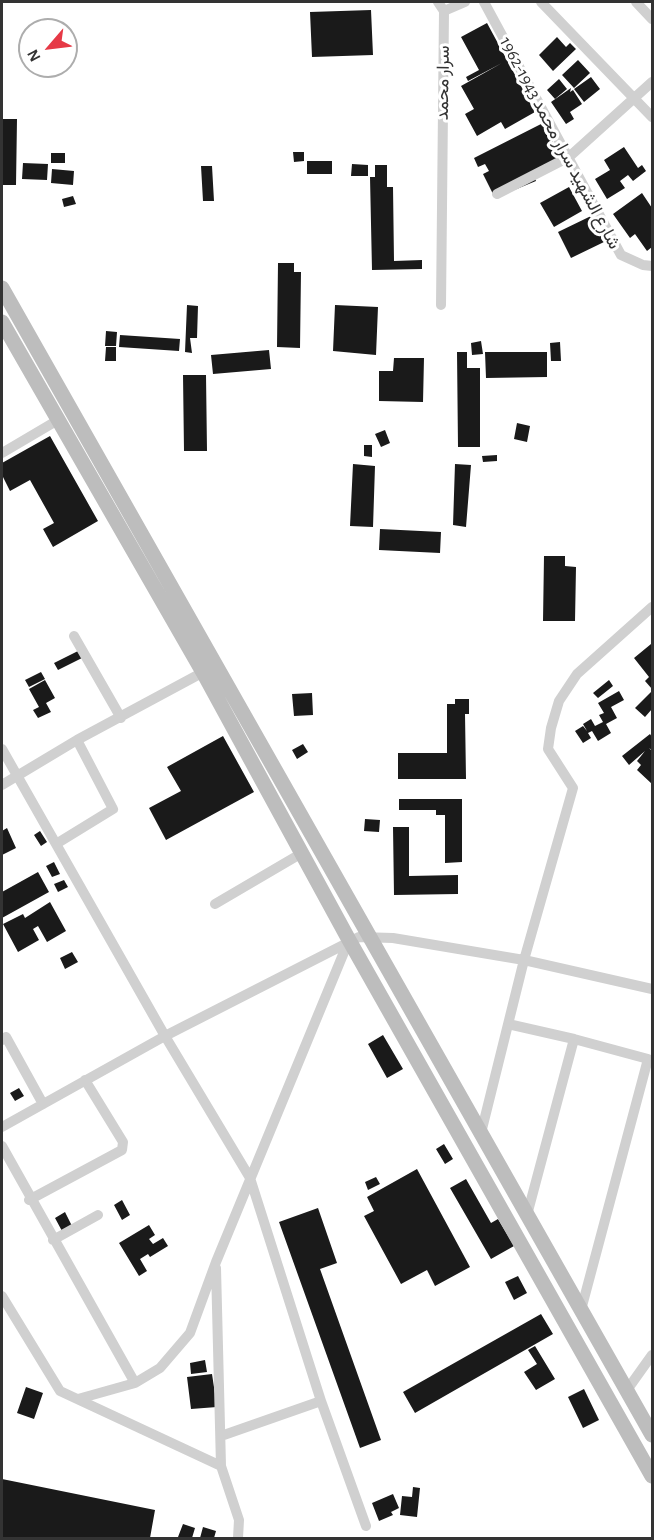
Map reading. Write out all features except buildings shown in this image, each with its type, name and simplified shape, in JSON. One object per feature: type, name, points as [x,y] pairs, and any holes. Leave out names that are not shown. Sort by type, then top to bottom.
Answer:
[{"type":"street","points":[[441,6],[465,2]]},
{"type":"street","name":"شارع الشهيد سرار محمد 1943-1962","points":[[484,2],[621,255],[643,265],[652,266]]},
{"type":"street","points":[[541,2],[652,117]]},
{"type":"street","points":[[636,2],[652,19]]},
{"type":"street","name":"سرار محمد","points":[[441,6],[441,305]]},
{"type":"street","points":[[497,194],[569,157],[652,82]]},
{"type":"street","points":[[2,288],[209,669],[302,853],[349,940],[652,1476]]},
{"type":"street","points":[[2,322],[58,420],[369,936],[652,1436]]},
{"type":"street","points":[[2,453],[58,420]]},
{"type":"street","points":[[481,1133],[524,960],[573,788],[549,749],[550,728],[559,701],[577,674],[652,607]]},
{"type":"street","points":[[74,636],[122,718]]},
{"type":"street","points":[[2,785],[77,740],[122,718],[209,669]]},
{"type":"street","points":[[56,844],[113,809],[77,740]]},
{"type":"street","points":[[2,749],[165,1036],[250,1178],[321,1401],[366,1526]]},
{"type":"street","points":[[215,903],[302,853]]},
{"type":"street","points":[[2,1127],[165,1036],[349,940],[369,936],[393,938],[524,960],[652,989]]},
{"type":"street","points":[[78,1400],[135,1383],[160,1368],[190,1334],[216,1262],[349,940]]},
{"type":"street","points":[[508,1024],[648,1059],[581,1310]]},
{"type":"street","points":[[2,1040],[6,1037],[43,1104]]},
{"type":"street","points":[[527,1215],[574,1039]]},
{"type":"street","points":[[29,1200],[122,1150],[123,1142],[85,1080]]},
{"type":"street","points":[[2,1146],[29,1200],[135,1383]]},
{"type":"street","points":[[53,1240],[98,1215]]},
{"type":"street","points":[[528,1256],[544,1245]]},
{"type":"street","points":[[216,1262],[221,1466],[238,1520],[238,1539]]},
{"type":"street","points":[[2,1296],[60,1391],[221,1466]]},
{"type":"street","points":[[627,1390],[652,1355]]},
{"type":"street","points":[[221,1436],[321,1401]]}]
